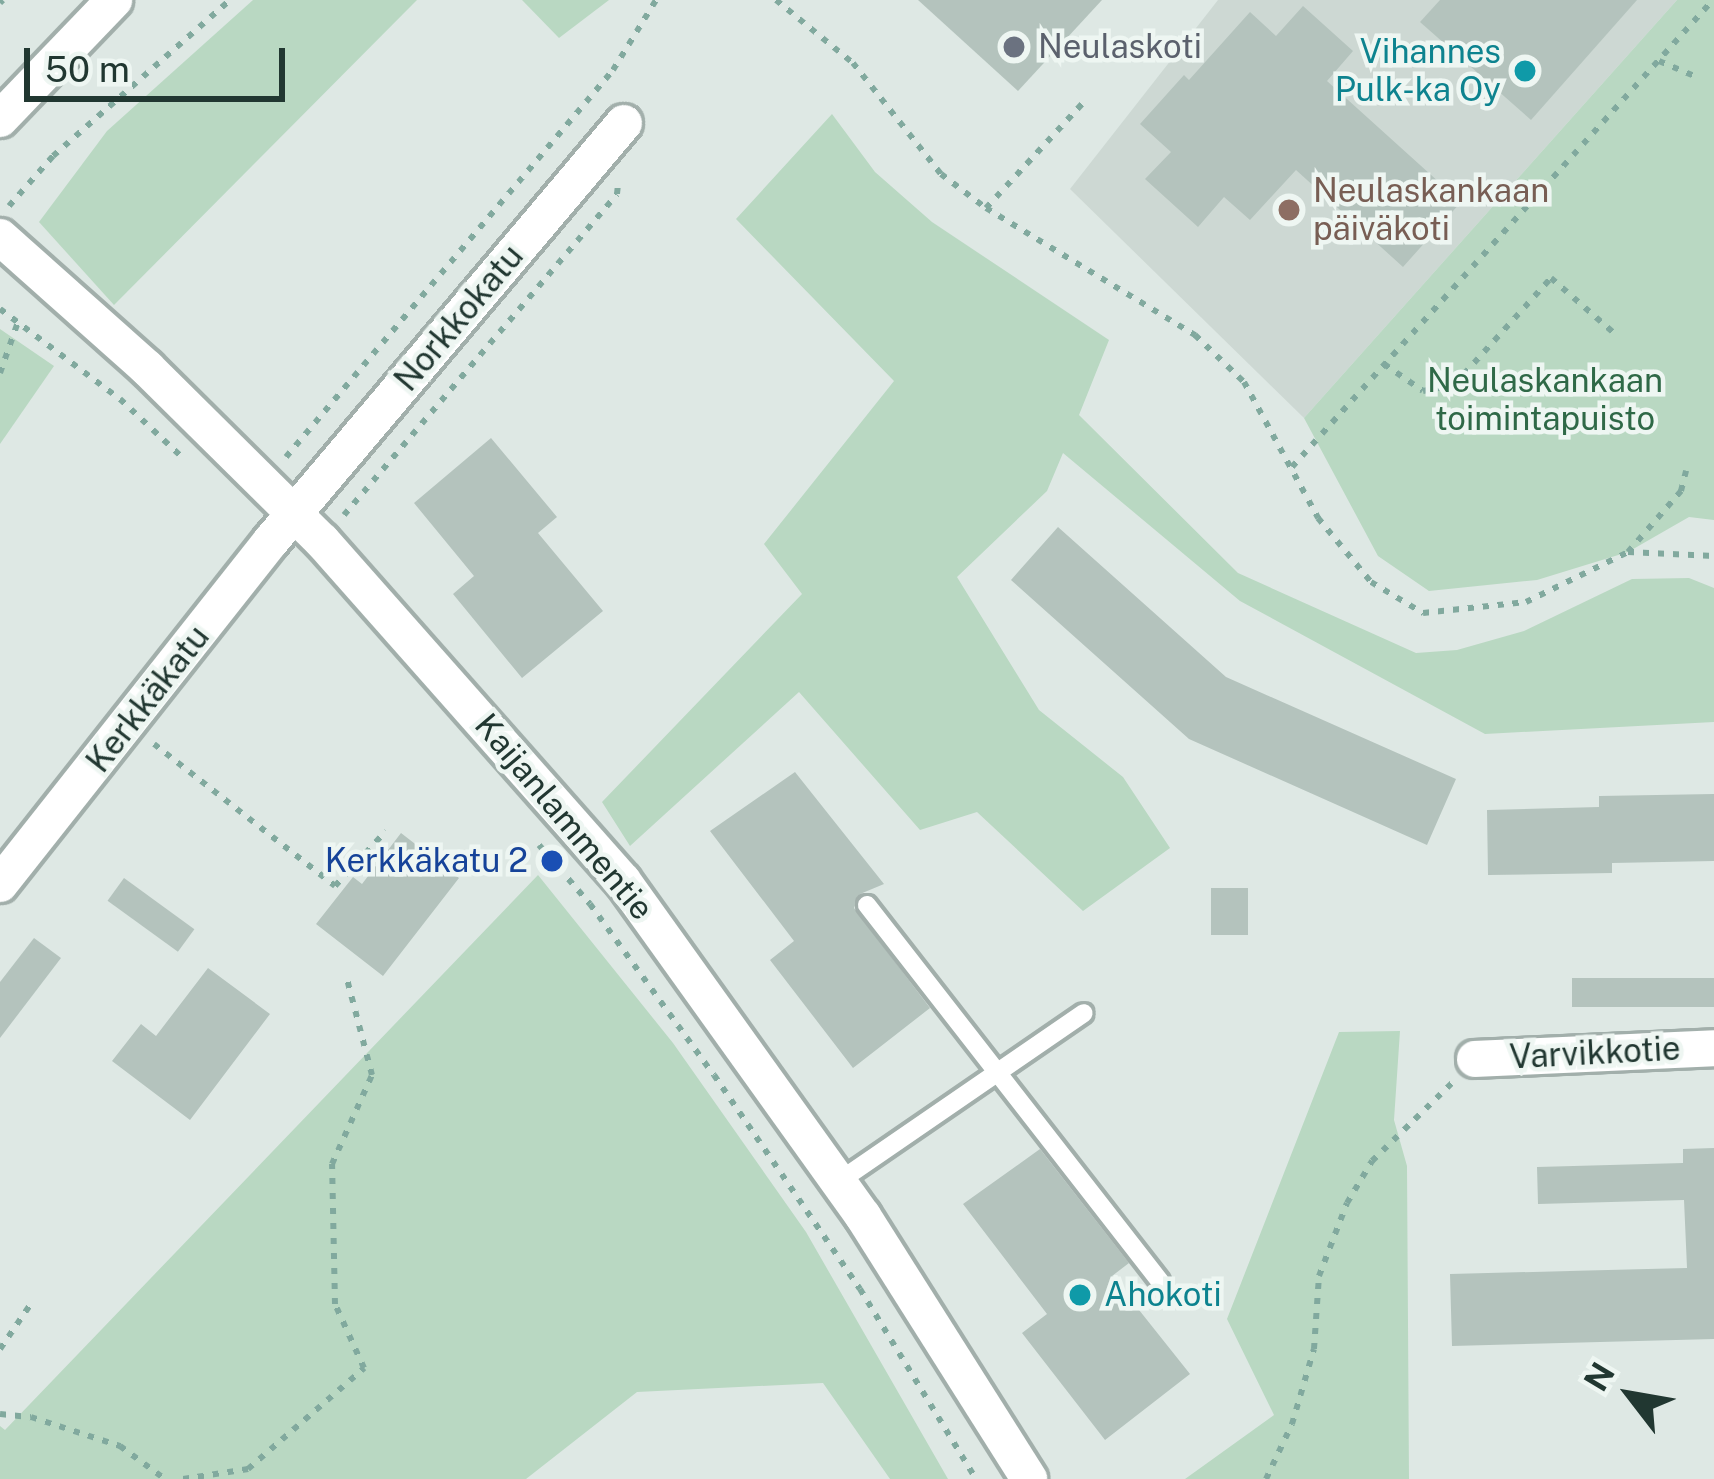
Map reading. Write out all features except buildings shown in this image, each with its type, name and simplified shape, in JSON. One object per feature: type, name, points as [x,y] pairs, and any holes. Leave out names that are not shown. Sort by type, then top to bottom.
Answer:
[{"type":"street","points":[[0,119],[115,0]]},
{"type":"street","name":"Norkkokatu","points":[[294,514],[624,123]]},
{"type":"street","name":"Kaijanlammentie","points":[[0,237],[148,368],[322,541],[623,881],[838,1182],[975,1388],[1029,1479]]},
{"type":"street","name":"Kerkkäkatu","points":[[0,884],[294,514]]},
{"type":"street","name":"Varvikkotie","points":[[1475,1058],[1714,1048]]},
{"type":"lane","points":[[867,905],[1160,1281]]},
{"type":"lane","points":[[838,1182],[1084,1013]]},
{"type":"path","points":[[0,217],[53,155],[230,0]]},
{"type":"path","points":[[323,413],[613,70],[656,0]]},
{"type":"path","points":[[776,0],[853,63],[941,174],[986,208],[1196,335],[1244,382],[1318,518],[1371,582],[1423,613],[1526,602],[1628,552],[1681,490],[1686,471]]},
{"type":"path","points":[[1292,467],[1713,0]]},
{"type":"path","points":[[1659,61],[1695,76]]},
{"type":"path","points":[[986,208],[1083,103]]},
{"type":"path","points":[[1504,236],[1512,243]]},
{"type":"path","points":[[1384,364],[1423,391],[1454,385],[1551,278],[1613,332]]},
{"type":"path","points":[[0,309],[120,399],[189,463]]},
{"type":"path","points":[[0,373],[18,322]]},
{"type":"path","points":[[322,541],[383,469]]},
{"type":"path","points":[[1628,552],[1714,556]]},
{"type":"path","points":[[146,738],[335,886],[386,831]]},
{"type":"path","points":[[531,835],[590,904],[714,1075],[860,1289],[976,1479]]},
{"type":"path","points":[[183,1479],[248,1469],[364,1368],[334,1304],[332,1164],[372,1075],[347,980]]},
{"type":"path","points":[[1266,1479],[1292,1424],[1314,1349],[1319,1276],[1346,1203],[1372,1161],[1475,1058]]},
{"type":"path","points":[[0,1349],[30,1305]]},
{"type":"path","points":[[0,1414],[32,1417],[120,1446],[165,1479]]},
{"type":"shaded area","name":"Neulaskankaan päiväkoti","points":[[1218,0],[1677,0],[1304,418],[1070,189]]},
{"type":"green space","points":[[253,0],[417,0],[114,305],[39,222],[107,131]]},
{"type":"green space","points":[[522,0],[609,0],[559,38]]},
{"type":"green space","name":"Neulaskankaan toimintapuisto","points":[[1677,0],[1714,0],[1714,520],[1689,517],[1628,552],[1537,580],[1429,591],[1378,556],[1304,418]]},
{"type":"green space","points":[[832,114],[875,172],[932,222],[1109,340],[1079,415],[1238,573],[1416,653],[1457,650],[1524,631],[1632,579],[1689,578],[1714,588],[1714,722],[1485,734],[1240,601],[1063,453],[1047,491],[957,577],[1039,710],[1123,777],[1170,848],[1083,911],[977,812],[920,830],[799,692],[630,846],[602,802],[802,594],[764,544],[894,381],[736,219]]},
{"type":"green space","points":[[0,329],[54,366],[0,444]]},
{"type":"green space","points":[[538,875],[673,1043],[806,1232],[948,1479],[890,1479],[823,1383],[637,1392],[526,1479],[0,1479],[0,1426],[5,1430]]},
{"type":"green space","points":[[1400,1031],[1394,1120],[1407,1166],[1409,1479],[1185,1479],[1274,1415],[1227,1319],[1339,1032]]},
{"type":"place","name":"Neulaskoti","points":[[1014,47]]},
{"type":"place","name":"Vihannes Pulk-ka Oy","points":[[1525,71]]},
{"type":"place","name":"Neulaskankaan päiväkoti","points":[[1289,210]]},
{"type":"place","name":"Kerkkäkatu 2","points":[[552,861]]},
{"type":"place","name":"Ahokoti","points":[[1080,1295]]}]
